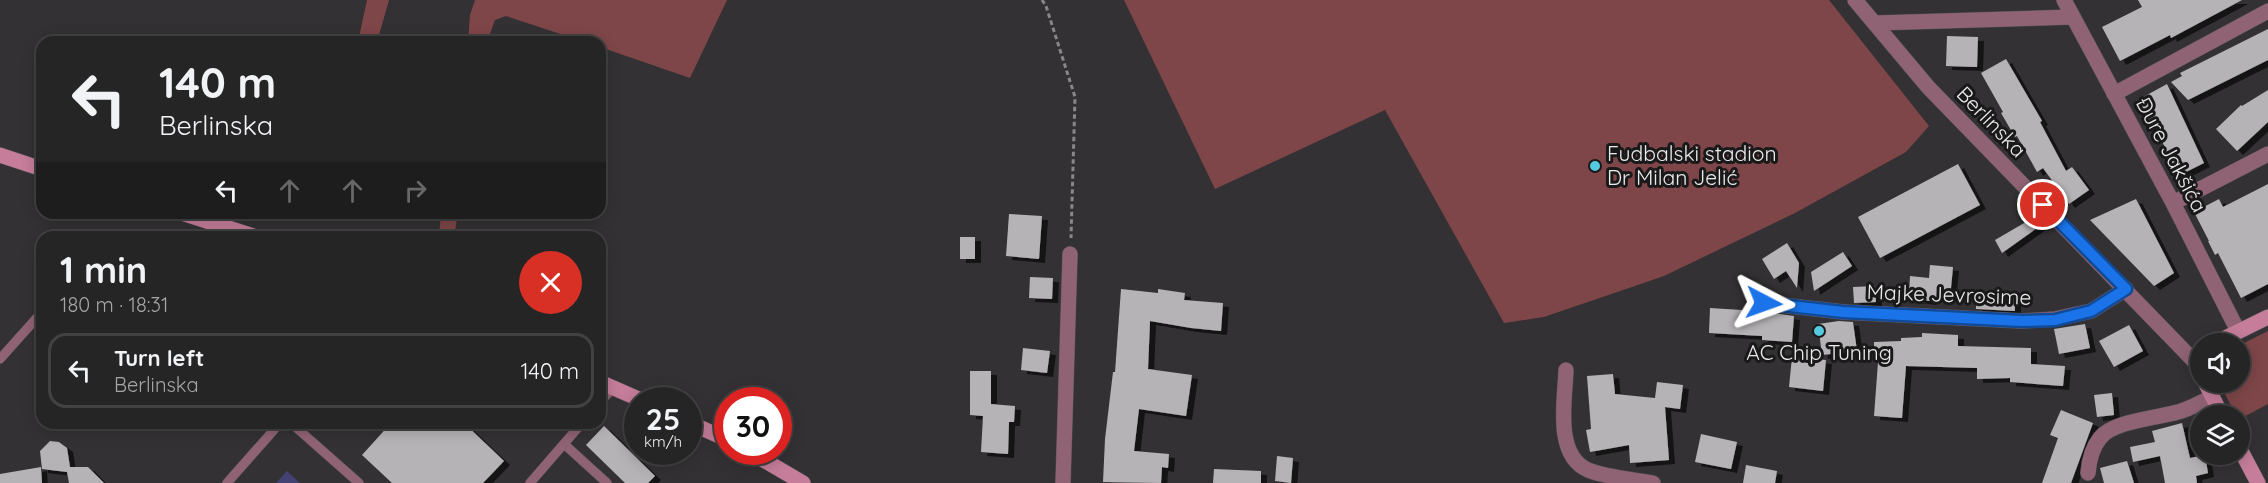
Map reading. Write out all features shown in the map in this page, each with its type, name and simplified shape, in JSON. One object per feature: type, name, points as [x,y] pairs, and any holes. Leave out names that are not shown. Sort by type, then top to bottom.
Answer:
[{"type":"street","name":"Berlinska","points":[[1855,0],[1928,87],[2190,353]]},
{"type":"street","name":"Đure Jakšića","points":[[2064,0],[2173,203],[2238,331]]},
{"type":"street","points":[[2114,94],[2268,10]]},
{"type":"street","points":[[1875,23],[2073,17]]},
{"type":"street","points":[[2173,203],[2268,154]]},
{"type":"street","points":[[0,155],[36,167]]},
{"type":"street","points":[[200,219],[238,231]]},
{"type":"street","points":[[1063,483],[1070,254]]},
{"type":"street","name":"Majke Jevrosime","points":[[1764,303],[1843,312],[2022,321],[2055,320],[2091,311],[2126,289]]},
{"type":"street","points":[[2234,333],[2268,317]]},
{"type":"street","points":[[1566,370],[1563,427],[1570,453],[1587,469],[1653,483]]},
{"type":"street","points":[[606,385],[624,393]]},
{"type":"street","points":[[2210,393],[2216,405]]},
{"type":"street","points":[[2088,473],[2090,459],[2099,438],[2107,431],[2120,425],[2181,412],[2212,397]]},
{"type":"street","points":[[772,465],[803,483]]},
{"type":"street","points":[[2249,465],[2258,483]]},
{"type":"lane","points":[[0,359],[36,319]]},
{"type":"lane","points":[[226,483],[275,429]]},
{"type":"lane","points":[[298,429],[359,483]]},
{"type":"lane","points":[[530,483],[577,429]]},
{"type":"lane","points":[[564,444],[606,483]]},
{"type":"path","points":[[1042,0],[1046,6],[1075,97],[1070,254]]},
{"type":"shaded area","points":[[367,0],[389,0],[379,36],[359,36]]},
{"type":"shaded area","points":[[475,0],[727,0],[690,78],[606,49],[606,36],[567,36],[506,16],[495,20],[489,36],[468,36],[470,15]]},
{"type":"shaded area","points":[[1124,0],[1829,0],[1929,126],[1906,152],[1795,213],[1664,276],[1544,317],[1504,323],[1385,110],[1215,189]]},
{"type":"shaded area","points":[[440,219],[457,219],[455,231],[440,231]]},
{"type":"shaded area","points":[[2268,331],[2268,404],[2250,414],[2250,405],[2231,405],[2224,393],[2250,393],[2250,340]]},
{"type":"shaded area","points":[[287,471],[300,483],[276,483]]},
{"type":"building","points":[[2138,0],[2242,0],[2171,38],[2170,35],[2120,61],[2102,27],[2142,7]]},
{"type":"building","points":[[2268,29],[2268,60],[2188,100],[2171,82],[2182,76],[2180,73]]},
{"type":"building","points":[[1947,36],[1978,37],[1977,67],[1946,66]]},
{"type":"building","points":[[2006,59],[2042,121],[2040,122],[2066,171],[2072,167],[2089,190],[2069,204],[2043,168],[2037,172],[2001,113],[2003,112],[1981,73]]},
{"type":"building","points":[[2167,84],[2204,163],[2178,176],[2156,128],[2152,130],[2136,101]]},
{"type":"building","points":[[2268,90],[2268,122],[2237,151],[2216,129],[2241,105]]},
{"type":"building","points":[[1958,164],[1980,205],[1880,258],[1858,217]]},
{"type":"building","points":[[2268,184],[2268,284],[2241,298],[2218,253],[2215,255],[2194,212],[2219,199],[2223,207]]},
{"type":"building","points":[[2136,199],[2174,273],[2154,286],[2090,220]]},
{"type":"building","points":[[1009,214],[1042,216],[1039,259],[1006,256]]},
{"type":"building","points":[[2038,215],[2044,223],[2002,253],[1995,240]]},
{"type":"building","points":[[960,237],[975,237],[975,259],[960,259]]},
{"type":"building","points":[[1787,243],[1799,263],[1797,288],[1786,271],[1774,279],[1762,259]]},
{"type":"building","points":[[1843,252],[1852,266],[1814,291],[1811,272]]},
{"type":"building","points":[[1930,265],[1953,267],[1950,298],[1930,297],[1930,301],[1915,299],[1915,296],[1909,295],[1910,276],[1929,278]]},
{"type":"building","points":[[1030,277],[1053,278],[1052,299],[1029,298]]},
{"type":"building","points":[[1875,286],[1876,302],[1854,303],[1853,287]]},
{"type":"building","points":[[1121,289],[1158,293],[1158,289],[1185,293],[1184,300],[1223,303],[1221,331],[1150,321],[1148,369],[1192,375],[1186,416],[1139,409],[1134,451],[1169,454],[1168,468],[1162,467],[1161,483],[1103,482],[1105,439],[1113,372],[1115,372]]},
{"type":"building","points":[[1976,295],[2015,295],[2015,311],[1976,309]]},
{"type":"building","points":[[1710,308],[1794,316],[1792,342],[1762,340],[1762,336],[1709,333]]},
{"type":"building","points":[[1853,322],[1857,351],[1822,355],[1818,324]]},
{"type":"building","points":[[2085,324],[2090,348],[2059,354],[2054,329]]},
{"type":"building","points":[[2129,325],[2143,351],[2114,367],[2099,341]]},
{"type":"building","points":[[1922,333],[1958,335],[1958,346],[2031,348],[2031,364],[2065,366],[2063,386],[2010,382],[2010,378],[1977,379],[1977,368],[1906,366],[1902,418],[1874,416],[1878,362],[1874,362],[1874,342],[1901,341],[1901,338],[1922,337]]},
{"type":"building","points":[[1023,348],[1050,351],[1047,373],[1021,370]]},
{"type":"building","points":[[1792,357],[1826,360],[1823,391],[1789,387]]},
{"type":"building","points":[[970,371],[991,371],[991,404],[1015,406],[1014,422],[1009,422],[1008,454],[981,452],[983,416],[970,415]]},
{"type":"building","points":[[1613,374],[1615,394],[1655,398],[1657,382],[1683,385],[1680,409],[1665,407],[1669,460],[1630,463],[1629,445],[1590,452],[1586,430],[1591,429],[1587,376]]},
{"type":"building","points":[[2112,393],[2114,415],[2097,417],[2094,395]]},
{"type":"building","points":[[2061,410],[2093,423],[2071,483],[2042,483],[2058,438],[2050,435]]},
{"type":"building","points":[[2182,423],[2190,465],[2207,465],[2208,473],[2196,476],[2197,483],[2165,483],[2160,456],[2133,462],[2130,447],[2155,442],[2152,431]]},
{"type":"building","points":[[606,428],[624,446],[624,465],[644,465],[655,476],[648,483],[625,483],[586,445],[601,429]]},
{"type":"building","points":[[386,429],[470,429],[504,461],[483,483],[392,483],[362,455]]},
{"type":"building","points":[[1701,434],[1737,442],[1731,469],[1695,462]]},
{"type":"building","points":[[50,441],[59,442],[67,448],[70,467],[88,467],[104,483],[69,483],[67,472],[42,469],[40,451]]},
{"type":"building","points":[[1277,456],[1293,458],[1291,483],[1275,481]]},
{"type":"building","points":[[2127,461],[2134,483],[2104,483],[2100,468]]},
{"type":"building","points":[[1746,465],[1777,471],[1775,483],[1743,483]]},
{"type":"building","points":[[41,467],[42,483],[0,483],[0,474]]},
{"type":"building","points":[[1214,469],[1261,471],[1261,483],[1213,483]]},
{"type":"place","name":"Fudbalski stadion Dr Milan Jelić","points":[[1595,166]]},
{"type":"place","name":"AC Chip Tuning","points":[[1819,331]]},
{"type":"route","points":[[1764,303],[1843,312],[2022,321],[2055,320],[2091,311],[2126,289],[2043,205]]}]
